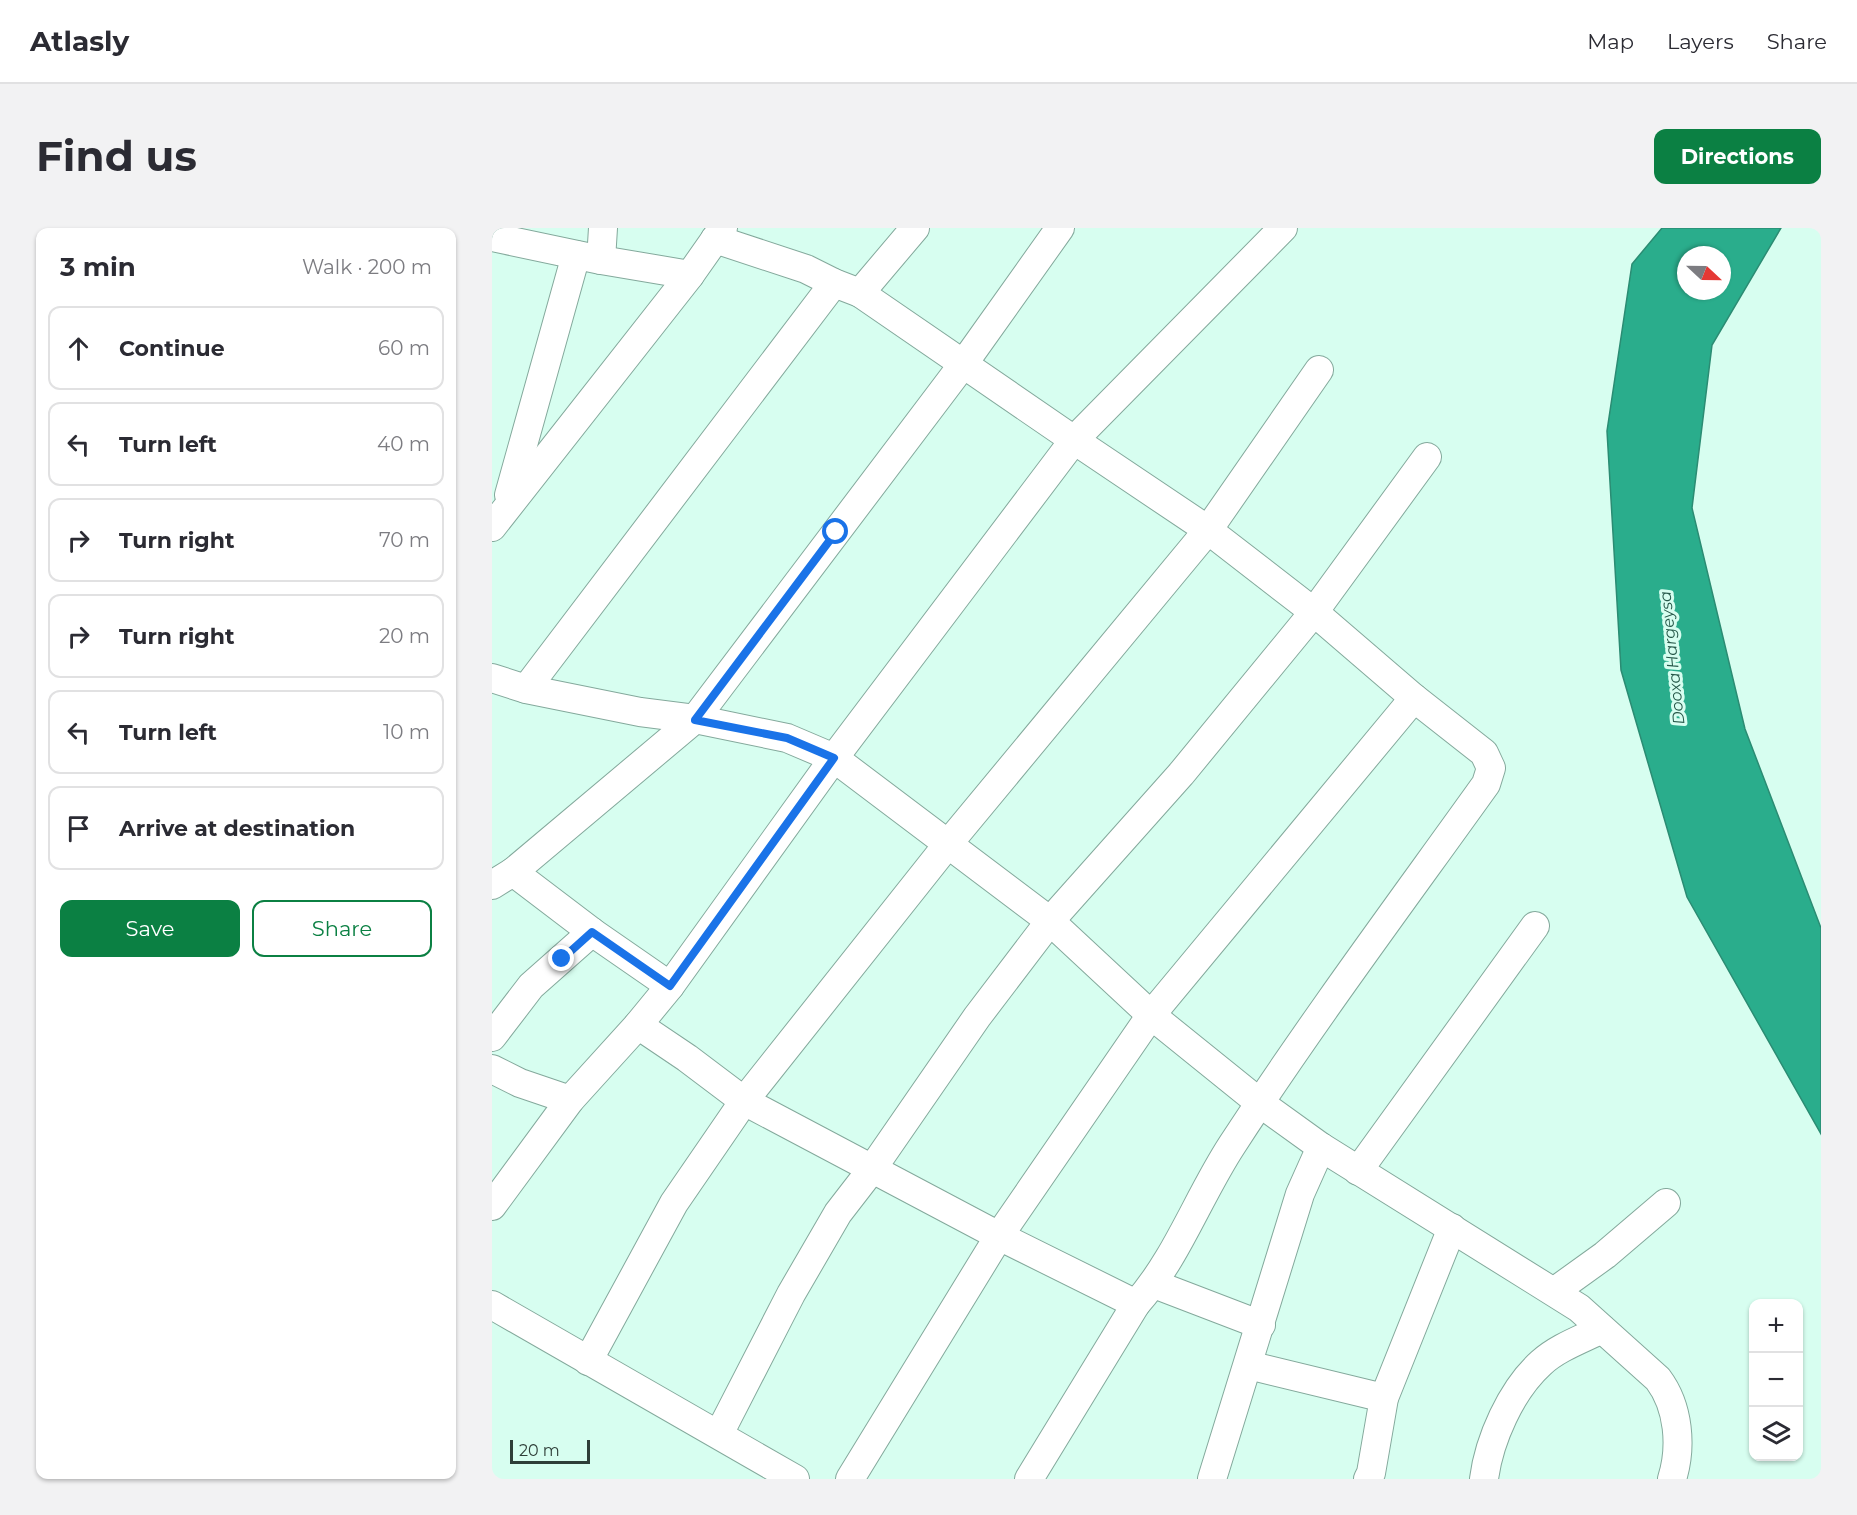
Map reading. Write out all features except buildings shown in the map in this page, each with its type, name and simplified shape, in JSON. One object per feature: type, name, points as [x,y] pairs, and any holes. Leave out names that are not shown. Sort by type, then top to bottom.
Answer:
[{"type":"street","points":[[499,517],[589,257],[603,228]]},
{"type":"street","points":[[860,293],[915,228]]},
{"type":"street","points":[[670,986],[592,932],[502,878],[695,720],[963,363],[1060,228]]},
{"type":"street","points":[[492,1206],[570,1100],[670,986],[834,758],[1074,440],[1283,228]]},
{"type":"street","points":[[499,517],[690,275],[719,233],[860,293],[963,363],[1208,530],[1314,612],[1414,698],[1484,753],[1491,768],[1486,784],[1279,1072],[1230,1148],[1145,1294],[1029,1479]]},
{"type":"street","points":[[492,237],[690,275]]},
{"type":"street","points":[[526,689],[834,283]]},
{"type":"street","points":[[588,1361],[674,1203],[744,1101],[948,844],[1208,530],[1319,370]]},
{"type":"street","points":[[719,1434],[791,1294],[838,1213],[872,1170],[977,1017],[1050,921],[1181,774],[1314,612],[1427,458]]},
{"type":"street","points":[[492,678],[526,689],[787,738],[834,758],[1050,921],[1151,1015],[1260,1103],[1321,1148],[1579,1308],[1658,1379],[1668,1392],[1676,1419],[1677,1448],[1672,1479]]},
{"type":"street","points":[[850,1479],[999,1236],[1151,1015],[1414,698]]},
{"type":"street","points":[[1358,1171],[1535,926]]},
{"type":"street","points":[[492,1037],[531,986],[592,932]]},
{"type":"street","points":[[638,1025],[744,1101],[999,1236],[1145,1294],[1261,1325]]},
{"type":"street","points":[[492,1069],[520,1083],[570,1100]]},
{"type":"street","points":[[1212,1479],[1300,1194],[1321,1148]]},
{"type":"street","points":[[1554,1291],[1605,1255],[1666,1203]]},
{"type":"street","points":[[1368,1479],[1384,1398],[1452,1228]]},
{"type":"street","points":[[492,1305],[795,1479]]},
{"type":"street","points":[[1484,1479],[1494,1437],[1516,1394],[1541,1363],[1602,1329]]},
{"type":"street","points":[[1248,1365],[1384,1398]]},
{"type":"water","name":"Dooxa Hargeysa","points":[[1662,228],[1781,228],[1712,345],[1692,508],[1745,729],[1821,928],[1821,1134],[1687,897],[1621,670],[1607,431],[1632,264]]},
{"type":"route","points":[[562,959],[592,932],[670,986],[834,758],[787,738],[695,720],[836,532]]}]
